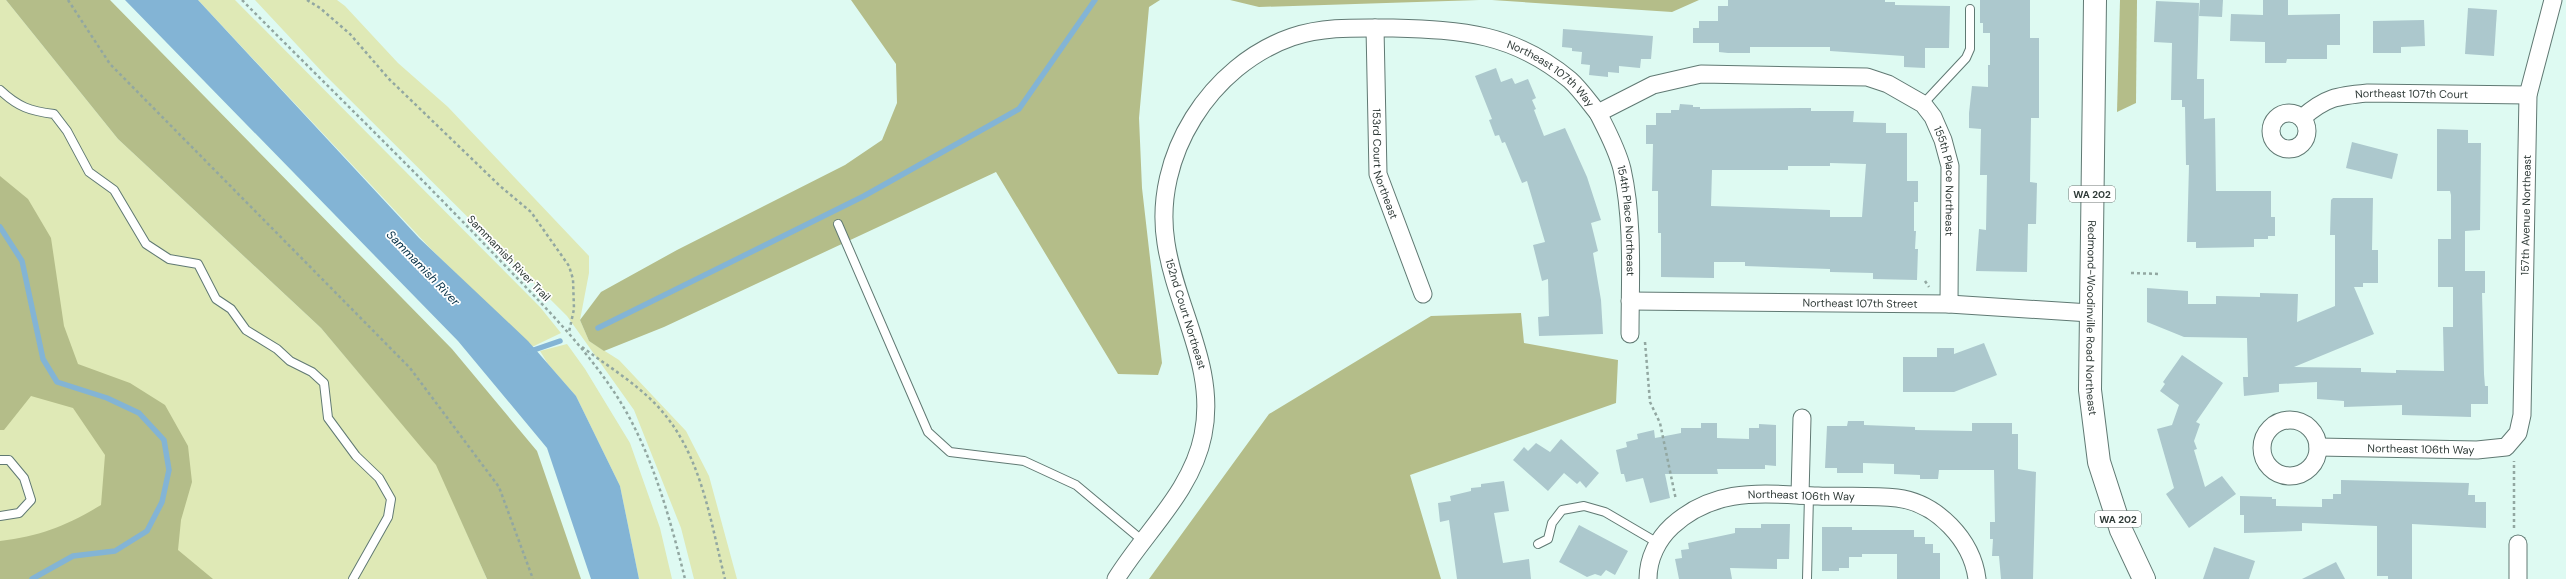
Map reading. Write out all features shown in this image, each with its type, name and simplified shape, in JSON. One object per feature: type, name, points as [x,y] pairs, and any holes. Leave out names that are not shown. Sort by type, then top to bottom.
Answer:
[{"type":"main road","name":"Redmond-Woodinville Road Northeast","points":[[2095,0],[2090,390],[2099,462],[2121,530],[2144,579]]},
{"type":"street","name":"157th Avenue Northeast","points":[[2518,433],[2522,415],[2528,95],[2553,0]]},
{"type":"street","name":"Northeast 107th Way","points":[[1218,85],[1253,55],[1292,37],[1323,29],[1375,28],[1452,29],[1494,38],[1532,54],[1571,81],[1598,113],[1653,85],[1701,74],[1867,77],[1888,84]]},
{"type":"street","name":"153rd Court Northeast","points":[[1375,28],[1378,174],[1422,294]]},
{"type":"street","name":"155th Place Northeast","points":[[1888,84],[1923,104],[1933,117],[1944,140],[1950,166],[1949,304]]},
{"type":"street","name":"152nd Court Northeast","points":[[1116,579],[1195,464],[1203,435],[1206,408],[1205,381],[1201,358],[1172,270],[1163,222],[1172,164],[1183,136],[1196,112],[1218,85]]},
{"type":"street","name":"Northeast 107th Court","points":[[2302,118],[2319,103],[2343,95],[2368,92],[2528,95]]},
{"type":"street","name":"154th Place Northeast","points":[[1598,113],[1610,137],[1622,168],[1629,212],[1630,301],[1637,335]]},
{"type":"street","name":"Northeast 107th Street","points":[[1630,301],[1949,304],[2090,313]]},
{"type":"street","points":[[1802,418],[1804,495]]},
{"type":"street","name":"Northeast 106th Way","points":[[2318,447],[2477,450],[2506,447],[2518,433]]},
{"type":"street","name":"Northeast 106th Way","points":[[1659,540],[1683,516],[1714,499],[1753,494],[1899,498],[1922,506],[1949,524],[1958,533],[1968,552],[1977,579]]},
{"type":"street","points":[[2516,537],[2518,579]]},
{"type":"street","points":[[1648,579],[1659,540]]},
{"type":"lane","points":[[1923,104],[1966,58],[1970,49],[1970,9]]},
{"type":"lane","points":[[0,90],[8,98],[29,111],[54,114],[67,131],[89,172],[114,190],[146,244],[169,259],[198,264],[216,299],[231,309],[246,330],[277,349],[290,361],[312,372],[324,383],[328,418],[356,456],[379,478],[391,498],[388,517],[353,579]]},
{"type":"lane","points":[[838,224],[928,432],[950,452],[1024,461],[1076,485],[1143,541]]},
{"type":"lane","points":[[0,460],[9,460],[24,478],[31,500],[19,513],[0,516]]},
{"type":"lane","points":[[1804,495],[1807,579]]},
{"type":"lane","points":[[1538,544],[1548,539],[1552,523],[1562,510],[1584,506],[1605,512],[1659,540]]},
{"type":"path","points":[[68,0],[110,64],[410,368],[499,487],[533,579]]},
{"type":"path","name":"Sammamish River Trail","points":[[242,0],[463,222],[580,346],[618,399],[645,452],[662,496],[685,579]]},
{"type":"path","points":[[306,0],[320,8],[350,34],[394,84],[500,186],[532,212],[570,266],[573,279],[574,309],[569,333]]},
{"type":"path","points":[[2131,274],[2160,274]]},
{"type":"path","points":[[1637,335],[1650,402],[1660,423],[1677,502]]},
{"type":"path","points":[[580,346],[634,384],[661,410],[678,432],[694,461],[709,506],[725,579]]},
{"type":"path","points":[[2514,461],[2516,537]]},
{"type":"green space","points":[[0,0],[6,0],[118,139],[321,328],[437,465],[487,579],[0,579]]},
{"type":"green space","points":[[6,0],[110,0],[452,349],[537,451],[581,579],[487,579],[436,465],[321,328],[118,139]]},
{"type":"green space","points":[[198,0],[235,0],[540,307],[561,333],[532,347],[430,248]]},
{"type":"green space","points":[[255,0],[337,0],[345,6],[398,63],[448,107],[589,256],[589,273],[580,320],[589,341],[619,360],[686,431],[709,476],[737,579],[694,579],[681,528],[634,410],[567,316],[325,75]]},
{"type":"green space","points":[[851,0],[1160,0],[1149,7],[1139,118],[1142,188],[1162,363],[1158,375],[1118,374],[996,172],[664,327],[604,351],[589,341],[580,320],[601,292],[677,250],[845,165],[882,140],[897,103],[896,64]]},
{"type":"green space","points":[[1230,0],[1479,0],[1259,7]]},
{"type":"green space","points":[[1492,0],[1699,0],[1672,12]]},
{"type":"green space","points":[[2120,0],[2137,0],[2136,103],[2117,112]]},
{"type":"green space","points":[[0,176],[28,199],[51,238],[64,326],[78,364],[130,383],[165,405],[188,446],[192,482],[181,520],[178,550],[213,579],[0,579],[0,541],[15,539],[53,529],[76,519],[101,505],[105,455],[73,408],[31,396],[4,430],[0,430]]},
{"type":"green space","points":[[1521,313],[1524,343],[1618,360],[1616,403],[1410,475],[1441,579],[1149,579],[1269,414],[1431,316]]},
{"type":"green space","points":[[567,344],[585,369],[630,443],[660,528],[672,579],[639,579],[620,486],[576,396],[548,364],[540,351]]},
{"type":"water","name":"Sammamish River","points":[[125,0],[198,0],[419,238],[528,341],[576,396],[620,486],[639,579],[591,579],[547,448],[458,341]]},
{"type":"building","points":[[1728,0],[1885,0],[1885,2],[1895,2],[1895,5],[1950,6],[1949,48],[1925,48],[1925,68],[1904,67],[1904,56],[1830,51],[1830,47],[1750,47],[1750,53],[1728,53],[1719,52],[1719,43],[1693,43],[1693,28],[1699,28],[1699,21],[1718,21],[1718,6],[1728,6]]},
{"type":"building","points":[[1980,0],[2030,0],[2030,38],[2039,38],[2039,118],[2031,118],[2030,182],[2037,183],[2036,224],[2028,224],[2027,272],[1976,271],[1979,229],[1986,230],[1987,175],[1980,175],[1981,129],[1969,128],[1969,113],[1972,86],[1988,87],[1988,65],[1990,65],[1990,33],[1983,33],[1983,23],[1980,23]]},
{"type":"building","points":[[2200,0],[2223,0],[2222,17],[2199,16]]},
{"type":"building","points":[[2263,0],[2288,0],[2288,15],[2340,14],[2340,45],[2327,45],[2327,59],[2287,59],[2286,63],[2265,63],[2265,42],[2230,41],[2231,14],[2263,15]]},
{"type":"building","points":[[2156,1],[2199,3],[2197,79],[2204,79],[2204,119],[2215,118],[2216,191],[2271,191],[2271,217],[2275,217],[2275,236],[2268,236],[2268,239],[2254,239],[2254,247],[2196,248],[2196,242],[2187,242],[2189,165],[2186,165],[2185,107],[2182,107],[2182,100],[2171,100],[2172,43],[2154,42]]},
{"type":"building","points":[[2468,8],[2497,10],[2494,56],[2465,54]]},
{"type":"building","points":[[2424,20],[2425,46],[2401,47],[2401,53],[2373,53],[2373,21]]},
{"type":"building","points":[[1563,29],[1653,36],[1651,59],[1641,59],[1640,68],[1619,66],[1619,73],[1608,72],[1608,77],[1589,75],[1590,65],[1581,64],[1582,52],[1572,51],[1572,48],[1562,47]]},
{"type":"building","points":[[1496,68],[1501,82],[1512,78],[1515,84],[1528,79],[1536,98],[1532,100],[1536,109],[1534,110],[1544,136],[1565,128],[1587,177],[1601,220],[1591,223],[1598,251],[1593,253],[1601,300],[1603,334],[1539,336],[1538,317],[1549,316],[1548,279],[1542,281],[1533,245],[1545,242],[1527,181],[1522,183],[1505,142],[1502,143],[1499,135],[1495,136],[1489,120],[1492,119],[1475,76]]},
{"type":"building","points":[[1680,104],[1693,105],[1693,107],[1700,107],[1700,109],[1811,108],[1811,111],[1854,111],[1853,122],[1886,123],[1886,133],[1907,133],[1907,181],[1918,181],[1918,202],[1914,202],[1914,231],[1916,231],[1915,249],[1918,249],[1917,280],[1873,279],[1873,273],[1830,272],[1830,269],[1745,266],[1745,262],[1714,262],[1714,278],[1661,277],[1661,233],[1658,233],[1658,191],[1652,191],[1653,144],[1646,144],[1646,125],[1656,125],[1656,113],[1671,113],[1671,110],[1679,110]],"holes":[[[1830,163],[1866,164],[1862,217],[1830,217],[1830,210],[1711,206],[1712,170],[1788,170],[1788,166],[1830,166]]]},
{"type":"building","points":[[2437,129],[2468,130],[2468,143],[2481,143],[2480,230],[2465,231],[2465,271],[2485,271],[2485,293],[2482,293],[2484,374],[2485,386],[2488,386],[2488,404],[2471,404],[2471,417],[2402,415],[2402,405],[2344,407],[2344,401],[2317,399],[2317,382],[2279,384],[2279,392],[2244,396],[2243,377],[2248,377],[2247,338],[2184,337],[2147,322],[2147,288],[2188,291],[2188,304],[2216,304],[2216,296],[2260,297],[2260,293],[2298,294],[2297,322],[2335,306],[2335,235],[2330,235],[2331,200],[2333,198],[2373,198],[2372,250],[2378,250],[2378,283],[2363,283],[2363,287],[2354,287],[2374,334],[2294,367],[2361,368],[2361,372],[2396,373],[2396,370],[2444,371],[2443,327],[2453,327],[2453,287],[2438,287],[2438,239],[2451,239],[2451,195],[2450,191],[2437,191]]},
{"type":"building","points":[[2352,142],[2398,154],[2392,179],[2346,168]]},
{"type":"building","points":[[1984,343],[1997,375],[1954,392],[1903,392],[1903,357],[1937,357],[1937,348],[1954,348],[1954,354]]},
{"type":"building","points":[[2182,355],[2223,383],[2196,422],[2200,424],[2194,441],[2197,449],[2194,450],[2205,487],[2222,476],[2236,494],[2189,528],[2166,494],[2174,488],[2157,429],[2172,425],[2179,405],[2160,391],[2165,384],[2163,382]]},
{"type":"building","points":[[1848,421],[1864,421],[1864,425],[1915,427],[1915,430],[1972,431],[1972,423],[2012,423],[2012,434],[2018,434],[2018,469],[2036,472],[2033,579],[2001,579],[1999,556],[1992,556],[1993,539],[1990,539],[1990,522],[1995,522],[1994,470],[1939,470],[1938,479],[1920,479],[1920,475],[1894,474],[1894,464],[1863,463],[1863,473],[1837,473],[1837,468],[1825,468],[1827,426],[1847,426]]},
{"type":"building","points":[[1701,423],[1717,423],[1717,438],[1749,439],[1749,428],[1759,428],[1759,424],[1776,425],[1776,466],[1765,465],[1765,469],[1717,469],[1718,474],[1665,474],[1670,498],[1650,503],[1643,478],[1626,482],[1624,474],[1621,474],[1616,450],[1627,447],[1626,442],[1638,439],[1637,434],[1654,430],[1655,438],[1681,433],[1681,428],[1701,428]]},
{"type":"building","points":[[1561,439],[1599,473],[1586,488],[1580,481],[1577,484],[1564,473],[1548,491],[1513,460],[1524,447],[1528,451],[1536,443],[1550,452]]},
{"type":"building","points":[[2341,480],[2469,483],[2468,495],[2475,495],[2475,502],[2486,502],[2486,528],[2412,524],[2412,579],[2388,579],[2388,576],[2377,576],[2377,526],[2302,523],[2302,531],[2244,533],[2244,515],[2240,515],[2240,496],[2272,497],[2272,499],[2276,499],[2276,506],[2322,507],[2322,499],[2333,499],[2333,494],[2341,494]]},
{"type":"building","points":[[1504,481],[1509,511],[1494,513],[1503,563],[1529,559],[1531,579],[1457,579],[1449,520],[1440,522],[1438,503],[1451,501],[1450,496],[1471,491],[1471,488],[1481,487],[1481,484]]},
{"type":"building","points":[[1761,524],[1790,524],[1789,559],[1777,559],[1777,569],[1730,568],[1732,579],[1679,579],[1675,559],[1682,558],[1681,550],[1689,549],[1688,543],[1735,533],[1735,528],[1761,528]]},
{"type":"building","points":[[1579,525],[1628,551],[1615,575],[1606,570],[1601,576],[1595,574],[1587,577],[1559,562]]},
{"type":"building","points":[[1822,527],[1852,527],[1852,530],[1914,530],[1914,537],[1925,537],[1925,544],[1933,544],[1933,553],[1940,553],[1940,579],[1897,579],[1897,554],[1862,554],[1862,557],[1849,557],[1849,568],[1839,568],[1839,571],[1822,571]]},
{"type":"building","points":[[2214,547],[2255,561],[2249,579],[2203,579]]},
{"type":"building","points":[[2336,562],[2345,579],[2302,579]]},
{"type":"waterway","points":[[598,328],[864,196],[1019,109],[1095,0]]},
{"type":"waterway","points":[[0,227],[22,261],[43,359],[57,382],[107,398],[139,413],[164,440],[169,470],[162,502],[147,531],[115,551],[73,556],[32,579]]},
{"type":"waterway","points":[[528,352],[560,341]]}]
